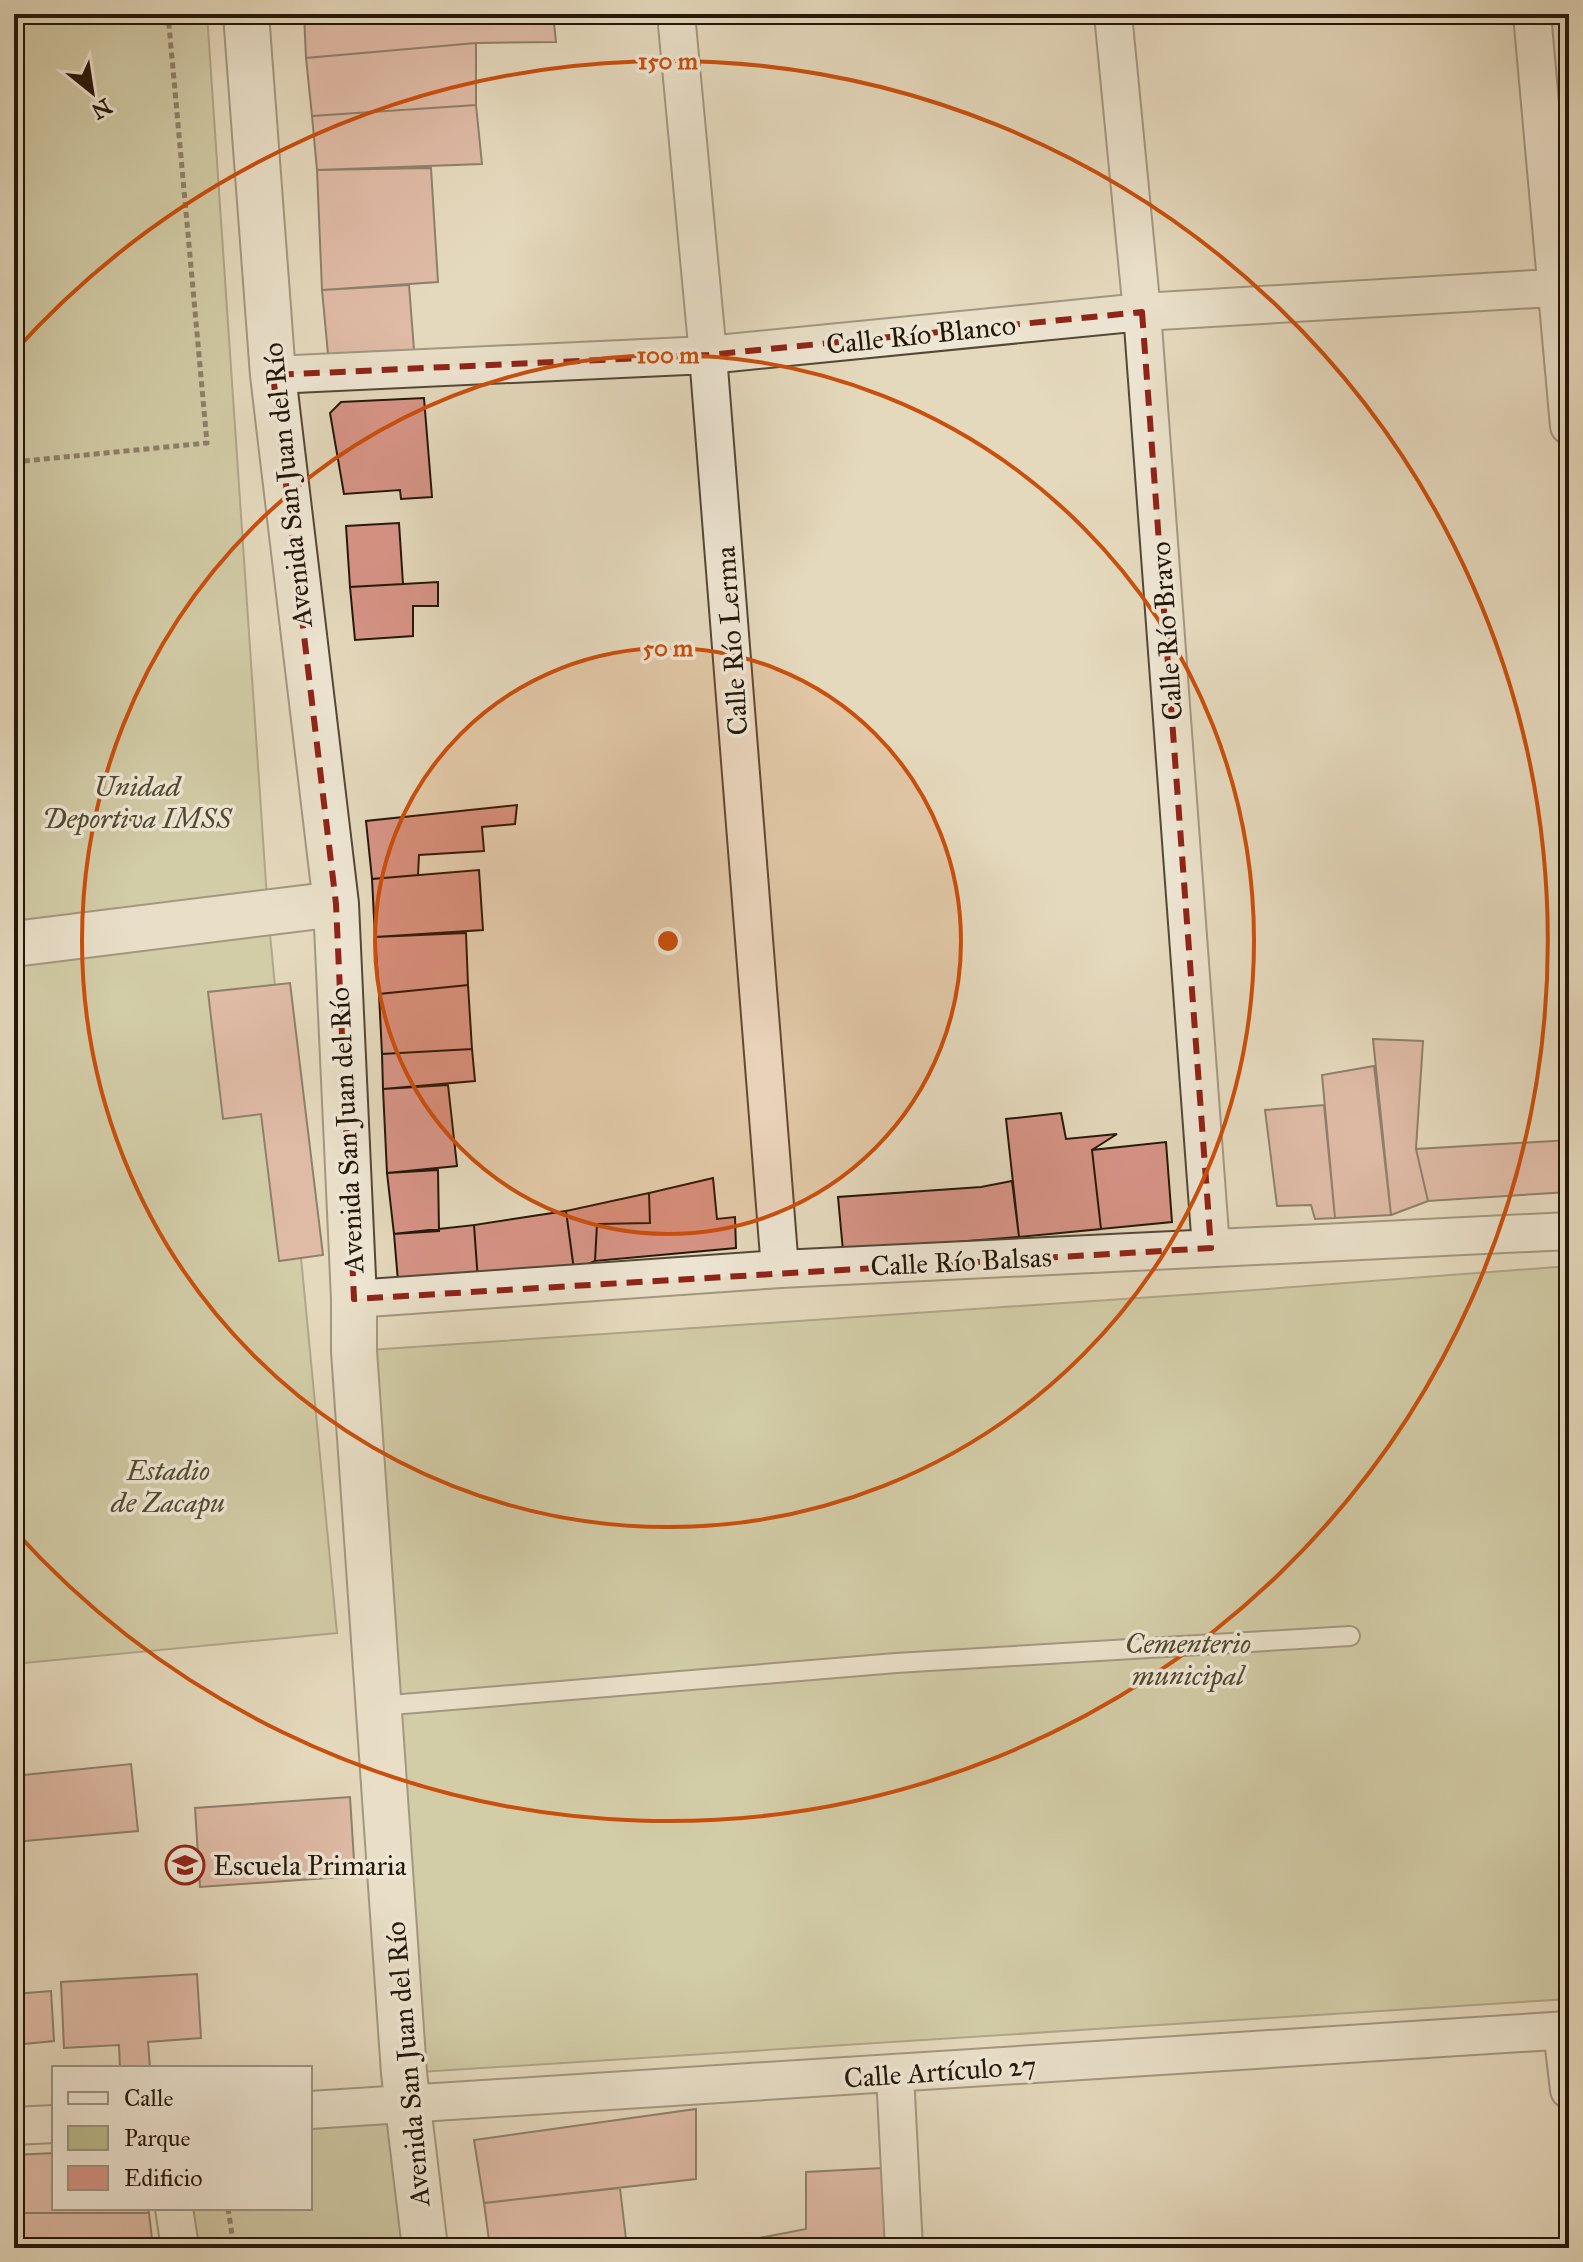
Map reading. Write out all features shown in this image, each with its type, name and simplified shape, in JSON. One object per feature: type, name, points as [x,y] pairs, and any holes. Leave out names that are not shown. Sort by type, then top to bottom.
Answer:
[{"type":"street","name":"Avenida San Juan del Río","points":[[246,14],[273,375],[336,904],[354,1351],[408,2104],[408,2245]]},
{"type":"street","name":"Calle Río Lerma","points":[[676,14],[708,355],[780,1269]]},
{"type":"street","name":"Calle Río Bravo","points":[[1113,14],[1142,312],[1211,1248]]},
{"type":"street","points":[[1532,14],[1563,288],[1569,426]]},
{"type":"street","name":"Calle Río Blanco","points":[[273,375],[708,355],[1142,312],[1563,288]]},
{"type":"street","points":[[14,944],[336,904]]},
{"type":"street","name":"Calle Río Balsas","points":[[354,1299],[780,1269],[1569,1231]]},
{"type":"street","points":[[1566,2030],[1569,2090]]},
{"type":"street","name":"Calle Artículo 27","points":[[312,2110],[1566,2030]]},
{"type":"street","points":[[895,2075],[904,2248]]},
{"type":"street","points":[[14,2126],[52,2124]]},
{"type":"street","points":[[174,2210],[180,2248]]},
{"type":"lane","points":[[379,1706],[896,1663],[1350,1636]]},
{"type":"path","points":[[14,462],[207,443],[168,14]]},
{"type":"path","points":[[228,2210],[234,2248]]},
{"type":"path","points":[[352,2248],[408,2245]]},
{"type":"highlighted area","points":[[1142,312],[1211,1248],[354,1299],[336,904],[273,375],[708,355]]},
{"type":"green space","points":[[14,14],[207,14],[268,913],[337,1633],[14,1664]]},
{"type":"green space","name":"Cementerio municipal","points":[[1569,1266],[1569,1999],[404,2073],[354,1351]]},
{"type":"green space","points":[[408,2104],[425,2248],[180,2248],[174,2210],[312,2210],[312,2110]]},
{"type":"building","points":[[304,14],[553,14],[556,42],[476,43],[306,58]]},
{"type":"building","points":[[476,43],[476,105],[312,116],[306,58]]},
{"type":"building","points":[[476,105],[482,164],[317,170],[312,116]]},
{"type":"building","points":[[431,168],[438,282],[322,290],[317,170]]},
{"type":"building","points":[[409,285],[414,350],[328,354],[322,290]]},
{"type":"building","points":[[424,398],[432,497],[401,499],[400,490],[344,494],[330,413],[341,402]]},
{"type":"building","points":[[399,523],[403,584],[350,587],[346,526]]},
{"type":"building","points":[[438,582],[438,606],[413,606],[413,636],[355,640],[350,587]]},
{"type":"building","points":[[517,805],[515,824],[482,827],[484,851],[419,855],[418,875],[372,879],[366,821]]},
{"type":"building","points":[[479,870],[483,930],[375,937],[372,879]]},
{"type":"building","points":[[466,933],[468,985],[379,994],[375,937]]},
{"type":"building","points":[[290,983],[323,1255],[279,1261],[261,1114],[223,1119],[208,992]]},
{"type":"building","points":[[468,985],[472,1049],[382,1054],[379,994]]},
{"type":"building","points":[[1373,1039],[1423,1041],[1416,1149],[1428,1201],[1391,1215]]},
{"type":"building","points":[[472,1049],[475,1081],[383,1089],[382,1054]]},
{"type":"building","points":[[1374,1066],[1391,1215],[1335,1218],[1322,1075]]},
{"type":"building","points":[[448,1085],[457,1166],[387,1173],[383,1089]]},
{"type":"building","points":[[1324,1105],[1335,1218],[1315,1219],[1311,1205],[1277,1206],[1265,1110]]},
{"type":"building","points":[[1061,1113],[1066,1139],[1117,1134],[1092,1150],[1101,1229],[1019,1237],[1006,1119]]},
{"type":"building","points":[[1569,1140],[1569,1192],[1428,1201],[1416,1149]]},
{"type":"building","points":[[1166,1142],[1172,1222],[1101,1229],[1092,1150]]},
{"type":"building","points":[[438,1170],[439,1231],[394,1234],[387,1173]]},
{"type":"building","points":[[713,1178],[717,1219],[735,1217],[736,1248],[595,1261],[597,1224],[650,1223],[649,1193]]},
{"type":"building","points":[[1012,1181],[1019,1237],[843,1251],[838,1197],[981,1187]]},
{"type":"building","points":[[649,1193],[650,1223],[597,1224],[595,1261],[574,1270],[566,1211]]},
{"type":"building","points":[[566,1211],[574,1270],[478,1281],[474,1225]]},
{"type":"building","points":[[474,1225],[478,1281],[399,1293],[394,1234]]},
{"type":"building","points":[[131,1764],[138,1831],[14,1842],[14,1776]]},
{"type":"building","points":[[350,1797],[355,1876],[200,1887],[195,1808]]},
{"type":"building","points":[[197,1974],[201,2038],[148,2042],[150,2066],[120,2066],[119,2045],[64,2048],[61,1982]]},
{"type":"building","points":[[51,1991],[54,2041],[14,2045],[14,1994]]},
{"type":"building","points":[[696,2109],[696,2179],[484,2203],[474,2140]]},
{"type":"building","points":[[52,2153],[52,2210],[148,2210],[149,2213],[14,2213],[14,2155]]},
{"type":"building","points":[[882,2168],[885,2248],[733,2248],[733,2243],[806,2229],[806,2172]]},
{"type":"building","points":[[620,2188],[627,2248],[490,2248],[484,2203]]},
{"type":"building","points":[[14,2213],[149,2213],[153,2248],[71,2248],[70,2244],[15,2246]]},
{"type":"place","name":"Escuela Primaria","points":[[185,1865]]},
{"type":"park label","name":"Unidad Deportiva IMSS","points":[[137,802]]},
{"type":"park label","name":"Estadio de Zacapu","points":[[168,1486]]}]
